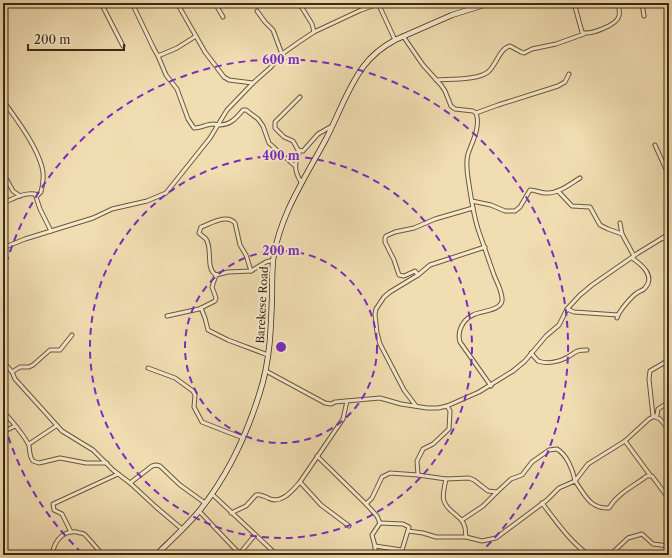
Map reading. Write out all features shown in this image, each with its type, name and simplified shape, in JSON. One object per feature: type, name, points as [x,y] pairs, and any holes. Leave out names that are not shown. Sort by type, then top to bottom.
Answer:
[{"type":"main road","name":"Barekese Road","points":[[156,555],[199,511],[212,494],[222,479],[243,438],[266,371],[273,260],[284,221],[301,182],[362,68],[379,50],[395,40],[452,15],[482,4],[490,3]]},
{"type":"street","points":[[101,3],[123,46]]},
{"type":"street","points":[[132,3],[166,75],[177,89],[185,113],[194,128],[211,124],[218,125],[229,123],[234,120],[243,110],[246,110],[258,120],[269,143],[295,166]]},
{"type":"street","points":[[178,3],[196,36],[226,79],[253,83]]},
{"type":"street","points":[[215,3],[223,17]]},
{"type":"street","points":[[299,3],[312,24],[314,32]]},
{"type":"street","points":[[3,248],[87,220],[112,209],[147,201],[166,193],[210,138],[227,110],[270,68],[282,54],[314,32],[379,3],[395,40]]},
{"type":"street","points":[[574,3],[582,32],[584,34]]},
{"type":"street","points":[[436,80],[476,77],[485,74],[493,67],[506,47],[510,46],[524,53],[532,49],[556,44],[584,34],[596,32],[618,19],[620,16],[618,3]]},
{"type":"street","points":[[642,3],[644,16]]},
{"type":"street","points":[[257,11],[273,30],[282,54]]},
{"type":"street","points":[[158,56],[177,48],[196,36]]},
{"type":"street","points":[[403,36],[423,65],[446,91],[451,106],[455,109],[474,111],[476,113],[558,86],[565,82],[569,74]]},
{"type":"street","points":[[300,97],[275,122],[274,125],[279,133],[293,141],[300,151]]},
{"type":"street","points":[[3,102],[21,126],[36,153],[42,168],[41,192],[37,196]]},
{"type":"street","points":[[476,113],[476,133],[468,155],[467,174],[474,216],[499,285],[502,300],[498,307],[486,312],[472,315],[464,323],[458,333],[460,342],[486,381],[491,386]]},
{"type":"street","points":[[301,182],[297,176],[295,166],[300,151],[303,151],[318,134],[332,125]]},
{"type":"street","points":[[656,146],[669,176]]},
{"type":"street","points":[[3,173],[13,191],[20,196]]},
{"type":"street","points":[[472,201],[487,204],[505,211],[515,211],[520,207],[530,190],[545,193],[558,191],[580,178]]},
{"type":"street","points":[[12,199],[13,191]]},
{"type":"street","points":[[558,191],[572,206],[590,207],[600,225],[622,234]]},
{"type":"street","points":[[3,203],[20,196],[32,194],[37,196]]},
{"type":"street","points":[[37,196],[40,210],[51,231]]},
{"type":"street","points":[[418,275],[415,272],[404,276],[399,275],[394,260],[385,242],[386,236],[473,208]]},
{"type":"street","points":[[216,275],[213,274],[211,268],[207,241],[199,232],[199,229],[219,220],[230,219],[235,223],[240,245],[246,255],[251,271]]},
{"type":"street","points":[[567,309],[574,312],[618,316],[636,293],[644,289],[649,281],[646,270],[633,257],[622,234],[620,223]]},
{"type":"street","points":[[266,371],[325,403],[331,404],[335,402],[380,398],[401,404],[428,408],[448,406],[491,386],[513,371],[546,336],[559,325],[567,309],[580,295],[592,285],[669,234]]},
{"type":"street","points":[[662,238],[669,242]]},
{"type":"street","points":[[416,406],[404,390],[380,344],[377,333],[375,314],[376,309],[387,294],[418,275],[430,265],[485,247]]},
{"type":"street","points":[[216,275],[228,272],[251,271],[266,262],[273,260]]},
{"type":"street","points":[[167,316],[201,308],[216,300],[212,287],[216,275]]},
{"type":"street","points":[[201,308],[208,330],[228,340],[268,355]]},
{"type":"street","points":[[12,372],[20,367],[33,366],[50,350],[60,350],[72,335]]},
{"type":"street","points":[[531,353],[538,362],[554,362],[568,357],[574,352],[586,350]]},
{"type":"street","points":[[653,416],[649,374],[650,371],[669,360]]},
{"type":"street","points":[[3,361],[12,372],[15,379],[56,426],[70,437],[93,450],[156,508],[182,529]]},
{"type":"street","points":[[148,368],[175,378],[193,391],[195,395],[194,407],[202,422],[243,438]]},
{"type":"street","points":[[231,513],[246,506],[258,494],[268,498],[280,499],[285,497],[300,482],[342,418],[347,401]]},
{"type":"street","points":[[408,531],[436,537],[466,537],[482,541],[496,538],[559,488],[575,481],[588,464],[624,441],[653,416],[657,415],[658,409],[669,402]]},
{"type":"street","points":[[418,475],[417,462],[423,449],[433,444],[449,429],[450,411],[448,406]]},
{"type":"street","points":[[3,412],[29,444],[31,460],[36,462],[60,458],[74,462],[107,464]]},
{"type":"street","points":[[653,416],[660,419],[669,430]]},
{"type":"street","points":[[3,432],[15,426]]},
{"type":"street","points":[[29,444],[56,426]]},
{"type":"street","points":[[624,441],[669,500]]},
{"type":"street","points":[[462,520],[483,506],[511,479],[522,475],[532,462],[549,450],[557,449],[561,451],[574,472],[575,481],[593,505],[604,508],[609,508],[620,494],[626,492],[650,475]]},
{"type":"street","points":[[317,456],[366,504],[377,516],[380,523]]},
{"type":"street","points":[[130,483],[152,466],[160,466],[180,485],[205,503]]},
{"type":"street","points":[[366,504],[372,498],[382,477],[394,473],[446,479],[469,478],[488,491],[497,492]]},
{"type":"street","points":[[71,532],[62,514],[54,510],[54,504],[118,474]]},
{"type":"street","points":[[446,479],[442,495],[443,502],[447,509],[462,520],[466,537]]},
{"type":"street","points":[[300,482],[321,505],[350,526]]},
{"type":"street","points":[[212,494],[277,555]]},
{"type":"street","points":[[542,503],[560,527],[582,550],[589,555]]},
{"type":"street","points":[[199,511],[236,550],[242,554],[255,535]]},
{"type":"street","points":[[380,523],[403,524],[409,527],[402,550]]},
{"type":"street","points":[[375,555],[375,546],[372,535],[380,523]]},
{"type":"street","points":[[52,555],[56,541],[61,536],[71,532],[84,534],[103,555]]},
{"type":"street","points":[[610,555],[628,538],[642,534],[653,544],[669,546]]},
{"type":"street","points":[[375,546],[402,550],[406,555]]},
{"type":"street","points":[[231,555],[236,550]]},
{"type":"street","points":[[578,555],[582,550]]}]
